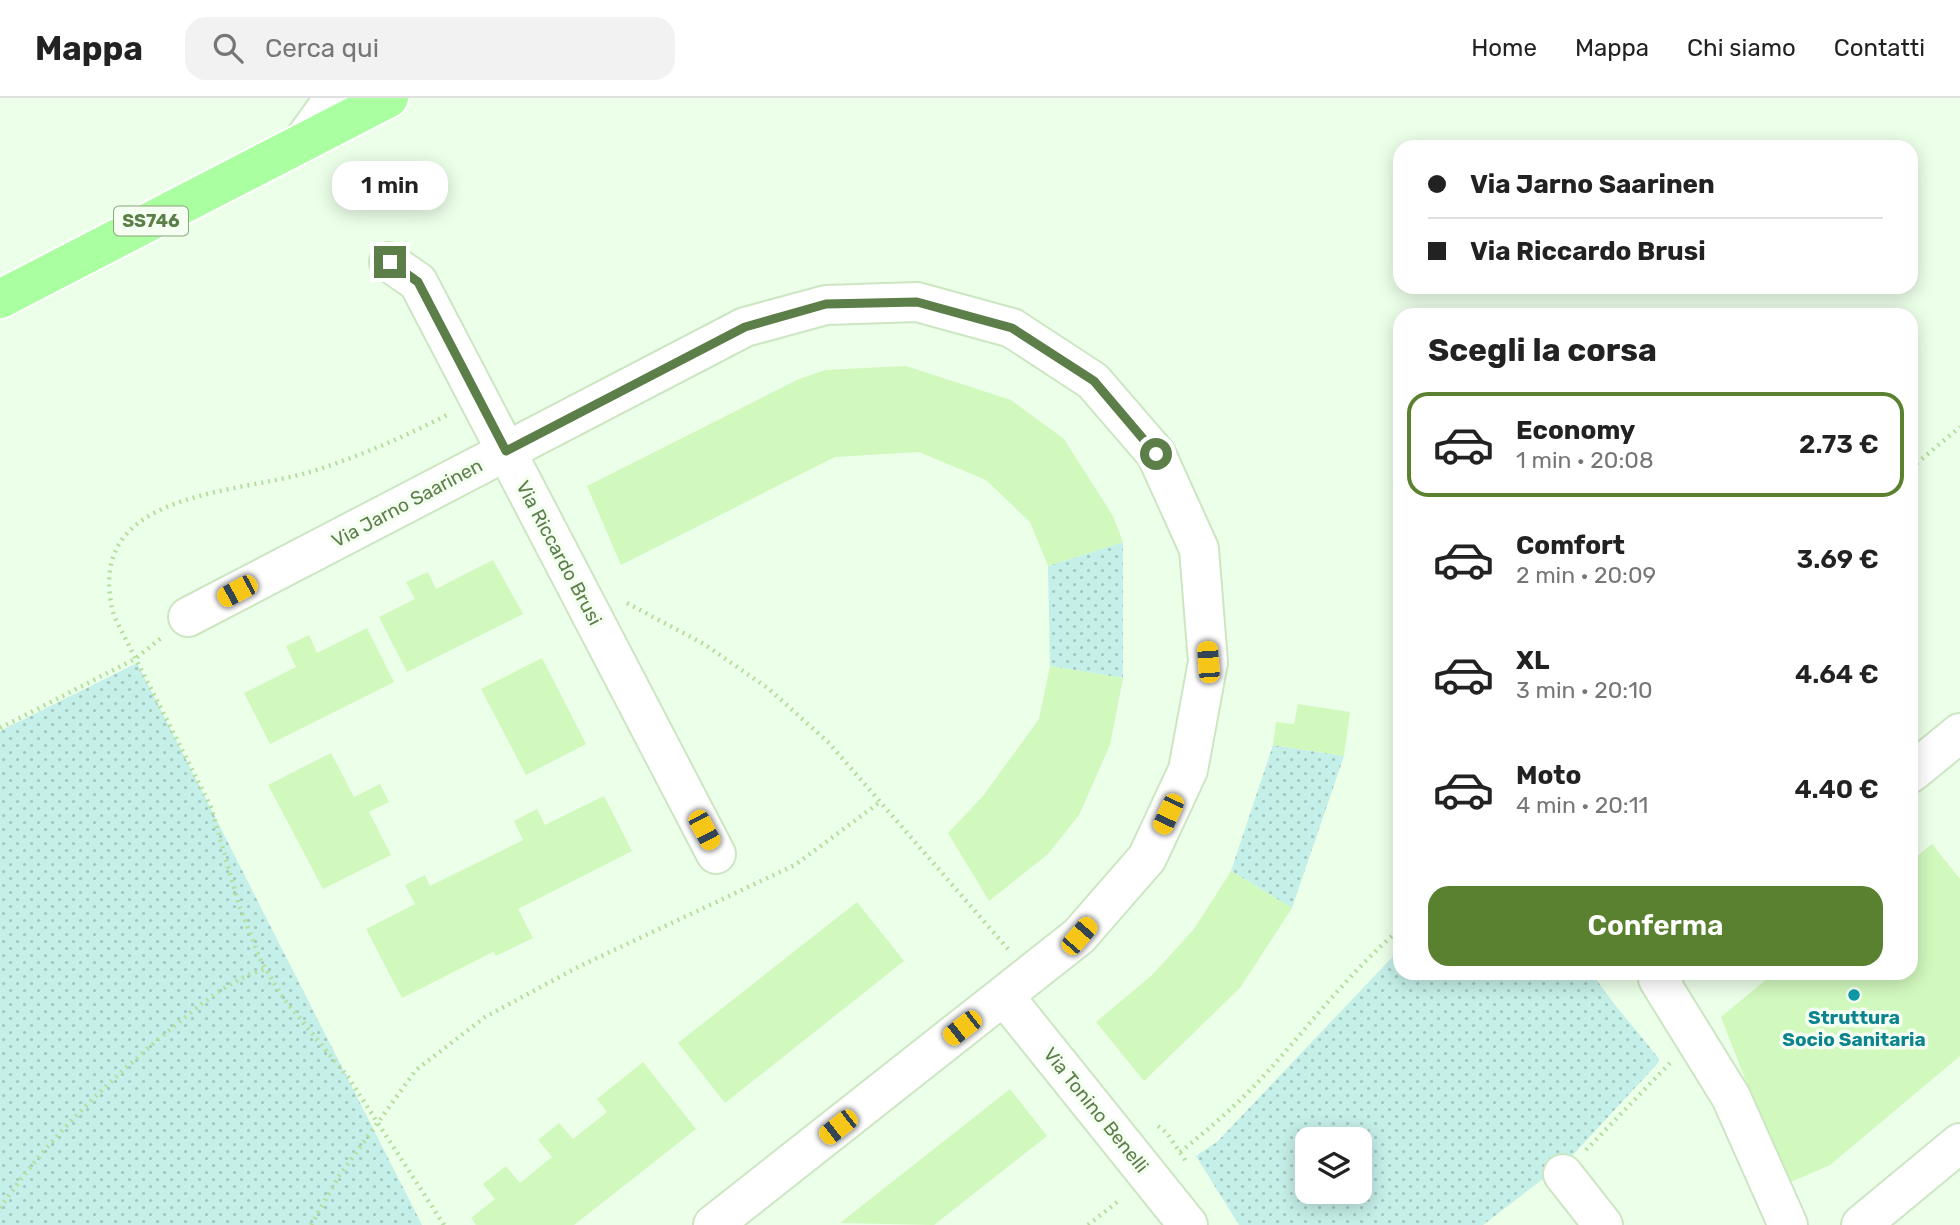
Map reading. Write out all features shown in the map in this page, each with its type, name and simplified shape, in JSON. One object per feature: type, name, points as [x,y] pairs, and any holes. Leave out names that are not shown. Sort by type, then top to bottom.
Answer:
[{"type":"main road","points":[[301,144],[389,98]]},
{"type":"main road","name":"SS746","points":[[0,299],[301,144]]},
{"type":"street","points":[[301,144],[334,98]]},
{"type":"street","name":"Via Riccardo Brusi","points":[[390,262],[418,282],[716,854]]},
{"type":"street","name":"Via Jarno Saarinen","points":[[188,617],[745,327],[826,304],[917,302],[1012,328],[1094,381],[1156,454],[1199,549],[1208,662],[1188,770],[1147,858],[1079,936],[713,1225]]},
{"type":"street","points":[[1918,767],[1960,733]]},
{"type":"street","points":[[1659,980],[1731,1097],[1788,1225]]},
{"type":"street","name":"Via Tonino Benelli","points":[[1017,985],[1150,1177],[1188,1225]]},
{"type":"street","points":[[1861,1225],[1960,1143]]},
{"type":"street","points":[[1563,1174],[1603,1225]]},
{"type":"path","points":[[444,1225],[348,1077],[283,998],[265,969],[239,905],[211,807],[114,616],[108,594],[109,570],[118,545],[138,523],[166,507],[204,493],[309,472],[394,442],[478,399]]},
{"type":"path","points":[[1918,462],[1960,427]]},
{"type":"path","points":[[621,598],[704,644],[769,689],[829,743],[880,802],[1017,985]]},
{"type":"path","points":[[0,728],[135,659],[188,617]]},
{"type":"path","points":[[311,1225],[339,1176],[416,1070],[485,1017],[578,967],[795,865],[880,802]]},
{"type":"path","points":[[1088,1225],[1218,1121],[1260,1080],[1336,991],[1393,936]]},
{"type":"path","points":[[0,1208],[38,1157],[106,1084],[194,1010],[250,973],[265,969]]},
{"type":"path","points":[[1563,1174],[1694,1037]]},
{"type":"path","points":[[1149,1120],[1167,1133],[1194,1174]]},
{"type":"shaded area","points":[[1123,542],[1123,678],[1050,666],[1048,566]]},
{"type":"shaded area","points":[[137,663],[422,1225],[0,1225],[0,731]]},
{"type":"shaded area","points":[[1273,745],[1344,756],[1292,908],[1231,871]]},
{"type":"shaded area","points":[[1393,956],[1393,980],[1597,980],[1659,1059],[1570,1158],[1483,1225],[1239,1225],[1196,1156],[1217,1142]]},
{"type":"building","points":[[906,366],[1011,400],[1064,439],[1113,516],[1123,542],[1048,566],[1030,522],[986,480],[919,452],[835,457],[621,565],[587,486],[799,379],[825,370]]},
{"type":"building","points":[[493,560],[523,614],[407,672],[379,617],[415,599],[406,582],[428,572],[436,589]]},
{"type":"building","points":[[367,628],[394,682],[270,744],[244,693],[296,667],[286,646],[309,635],[317,653]]},
{"type":"building","points":[[542,658],[586,744],[526,775],[481,689]]},
{"type":"building","points":[[1050,666],[1123,678],[1110,745],[1079,815],[1048,854],[989,901],[948,833],[983,796],[1039,719]]},
{"type":"building","points":[[1298,704],[1350,712],[1344,756],[1273,745],[1276,722],[1294,724]]},
{"type":"building","points":[[331,753],[354,797],[380,784],[389,802],[369,812],[391,855],[323,889],[268,785]]},
{"type":"building","points":[[604,796],[632,851],[518,909],[533,938],[496,956],[493,952],[402,998],[366,929],[415,904],[405,885],[425,875],[430,886],[523,840],[514,821],[537,809],[545,825]]},
{"type":"building","name":"Struttura Socio Sanitaria","points":[[1932,844],[1960,879],[1960,1056],[1830,1165],[1786,1184],[1721,1017],[1766,980],[1918,980],[1918,855]]},
{"type":"building","points":[[1231,871],[1292,908],[1240,988],[1144,1081],[1096,1022],[1151,976],[1194,929]]},
{"type":"building","points":[[857,902],[904,961],[725,1103],[678,1043]]},
{"type":"building","points":[[643,1062],[696,1129],[574,1225],[476,1225],[471,1218],[495,1199],[483,1184],[506,1166],[520,1183],[552,1157],[538,1140],[559,1123],[573,1139],[607,1112],[597,1099]]},
{"type":"building","points":[[1010,1089],[1047,1136],[934,1225],[840,1223]]},
{"type":"place","name":"Struttura Socio Sanitaria","points":[[1854,995]]},
{"type":"route","points":[[390,262],[418,282],[506,451],[745,327],[826,304],[917,302],[1012,328],[1094,381],[1156,454]]}]
